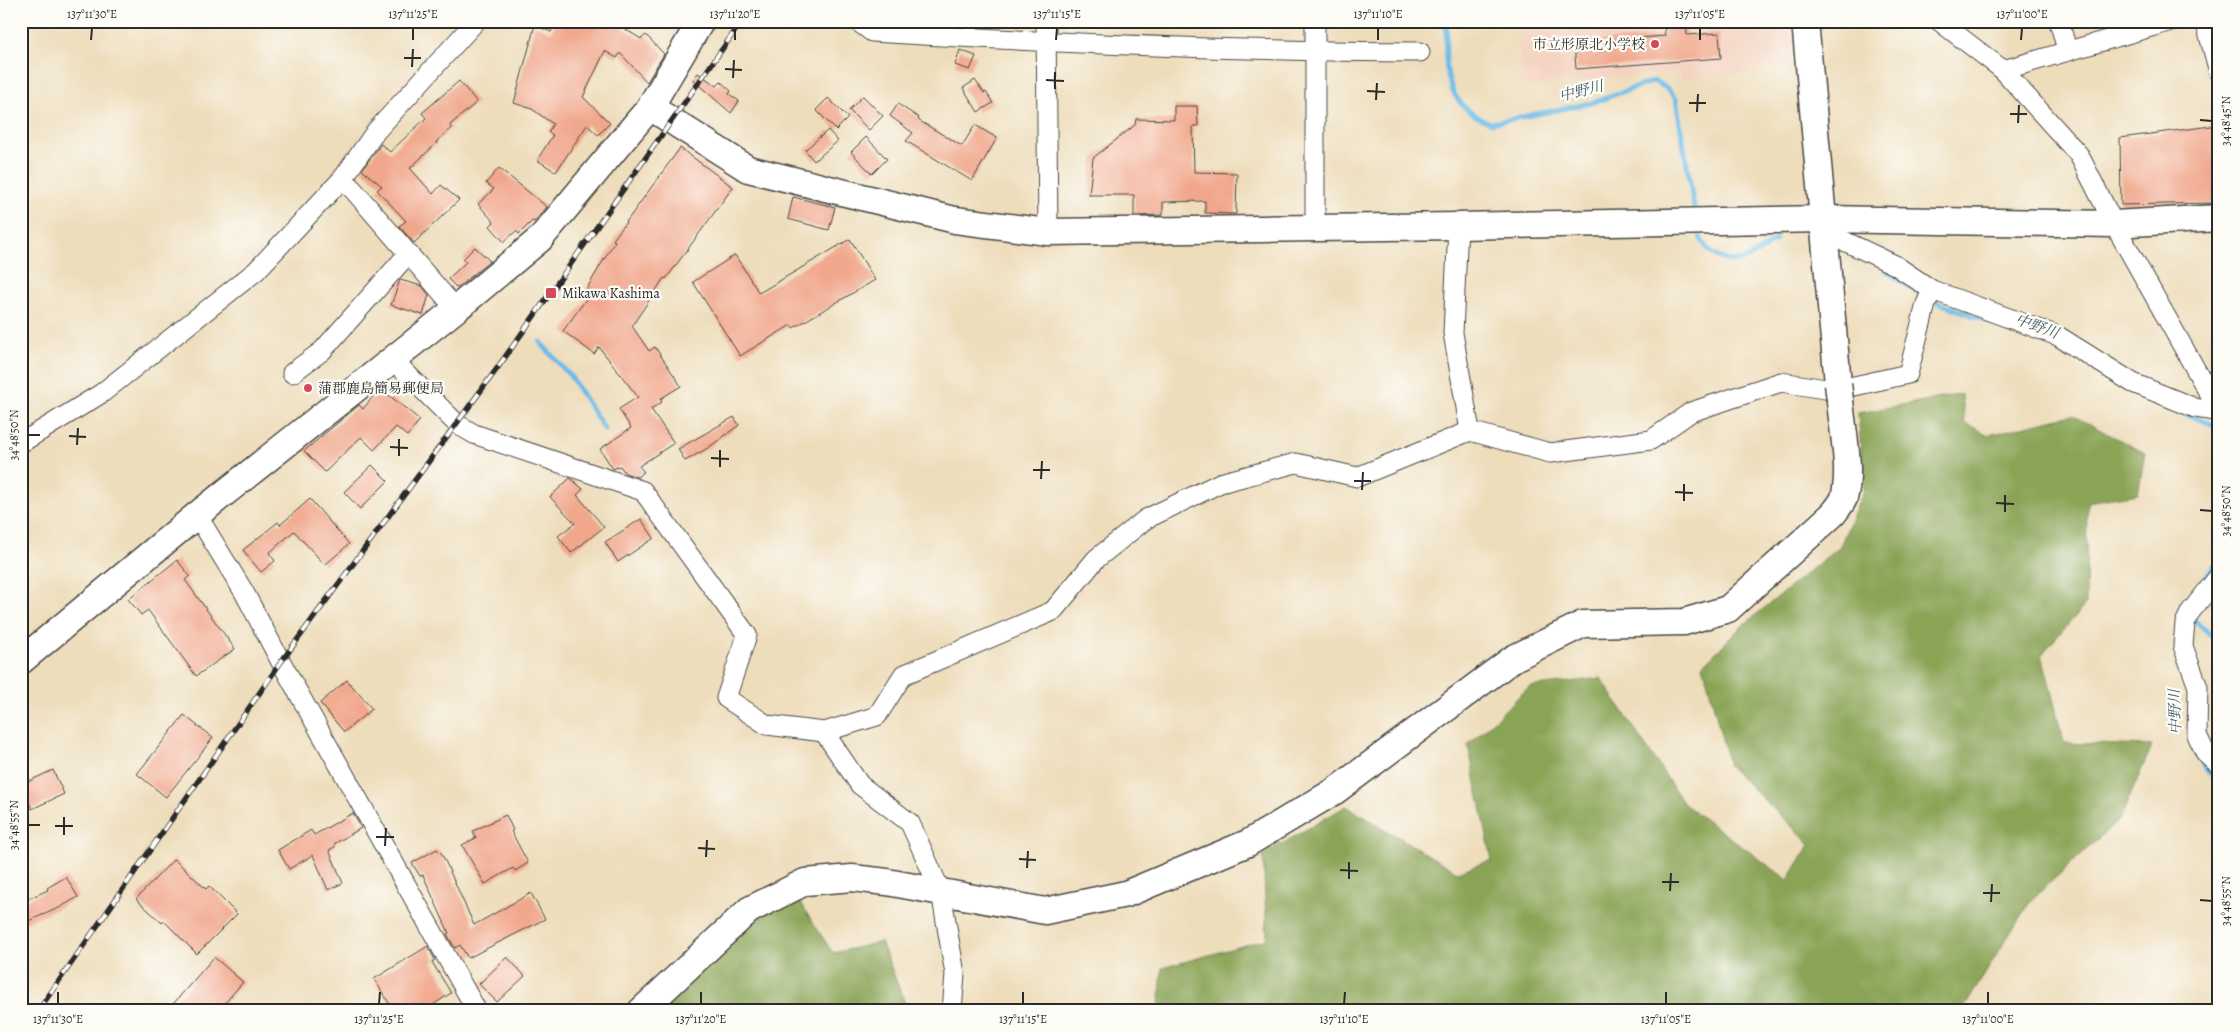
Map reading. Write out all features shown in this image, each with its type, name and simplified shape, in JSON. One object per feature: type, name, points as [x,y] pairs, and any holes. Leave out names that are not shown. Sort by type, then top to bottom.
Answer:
[{"type":"street","points":[[21,443],[102,392],[256,271],[343,178],[376,131],[476,21]]},
{"type":"street","points":[[21,661],[197,515],[456,309],[540,238],[650,107],[701,21]]},
{"type":"street","points":[[857,21],[872,32],[1046,43],[1315,52],[1420,52]]},
{"type":"street","points":[[1046,21],[1048,232]]},
{"type":"street","points":[[1314,21],[1315,228]]},
{"type":"street","points":[[641,1011],[749,910],[805,882],[852,878],[887,882],[1045,911],[1126,894],[1248,843],[1335,790],[1514,658],[1583,624],[1684,622],[1728,609],[1833,514],[1844,500],[1847,484],[1804,21]]},
{"type":"street","points":[[1939,21],[2002,70],[2078,155],[2114,224],[2219,411]]},
{"type":"street","points":[[2059,21],[2067,50]]},
{"type":"street","points":[[2002,70],[2172,21]]},
{"type":"street","points":[[2205,21],[2219,72]]},
{"type":"street","points":[[650,107],[748,169],[955,220],[1048,232],[1822,219],[2114,224],[2219,218]]},
{"type":"street","points":[[343,178],[456,309]]},
{"type":"street","points":[[1822,219],[1840,239],[1895,265],[1930,295],[2058,336],[2133,383],[2195,408],[2219,411]]},
{"type":"street","points":[[1458,226],[1453,333],[1470,430]]},
{"type":"street","points":[[292,373],[322,351],[408,254]]},
{"type":"street","points":[[392,359],[456,424],[474,434],[643,492],[747,635],[726,698],[766,725],[824,732],[877,716],[903,676],[1053,611],[1096,559],[1146,519],[1220,483],[1296,463],[1357,477],[1470,430],[1550,454],[1651,440],[1691,412],[1781,382],[1825,389],[1850,387],[1908,374],[1930,295]]},
{"type":"street","points":[[197,515],[244,592],[286,671],[478,1011]]},
{"type":"street","points":[[2219,576],[2188,617],[2183,646],[2198,687],[2198,735],[2205,752],[2219,766]]},
{"type":"street","points":[[824,732],[860,785],[910,823],[941,892],[955,974],[952,1011]]},
{"type":"shaded area","name":"市立形原北小学校","points":[[1518,21],[1790,21],[1793,67],[1681,79],[1679,71],[1522,86]]},
{"type":"green space","points":[[1962,394],[1965,423],[1989,435],[2072,415],[2145,453],[2138,494],[2087,502],[2086,604],[2042,654],[2064,743],[2152,746],[2120,819],[2030,901],[1964,1008],[1965,1011],[1159,1011],[1162,968],[1267,939],[1263,855],[1346,806],[1457,872],[1492,860],[1468,745],[1529,687],[1601,678],[1684,804],[1788,880],[1810,844],[1729,766],[1703,665],[1740,628],[1840,546],[1864,490],[1858,413]]},
{"type":"green space","points":[[797,898],[833,953],[881,942],[908,1011],[656,1011],[755,916]]},
{"type":"building","points":[[557,21],[612,21],[641,39],[646,35],[664,54],[647,82],[620,53],[617,58],[605,51],[583,97],[610,123],[598,135],[587,125],[556,172],[537,160],[553,135],[548,132],[553,124],[532,109],[514,103],[535,25],[551,32]]},
{"type":"building","points":[[1664,21],[1686,21],[1687,35],[1719,33],[1721,58],[1576,69],[1574,43],[1665,36]]},
{"type":"building","points":[[960,50],[976,56],[970,70],[955,65]]},
{"type":"building","points":[[698,73],[717,86],[721,82],[731,91],[729,94],[739,101],[731,113],[693,80]]},
{"type":"building","points":[[975,80],[993,103],[978,112],[963,88]]},
{"type":"building","points":[[459,81],[477,102],[450,125],[452,128],[410,168],[433,194],[441,185],[459,200],[414,243],[399,226],[406,221],[377,190],[382,186],[362,170],[381,144],[390,152],[426,118],[422,113]]},
{"type":"building","points":[[863,96],[883,116],[869,130],[849,110]]},
{"type":"building","points":[[828,98],[848,118],[836,130],[816,110]]},
{"type":"building","points":[[898,104],[919,118],[918,120],[962,146],[975,125],[997,138],[972,181],[906,141],[913,133],[890,116]]},
{"type":"building","points":[[1174,106],[1197,106],[1198,126],[1193,126],[1194,172],[1237,173],[1236,214],[1205,213],[1205,201],[1163,202],[1163,215],[1134,216],[1134,195],[1089,195],[1093,158],[1135,125],[1136,119],[1174,120]]},
{"type":"building","points":[[2219,125],[2219,194],[2214,194],[2214,203],[2121,205],[2120,138]]},
{"type":"building","points":[[828,130],[838,141],[814,161],[805,150]]},
{"type":"building","points":[[866,137],[887,159],[872,174],[851,152]]},
{"type":"building","points":[[680,148],[733,187],[666,279],[664,278],[632,326],[649,351],[655,347],[681,386],[660,399],[662,402],[651,409],[674,443],[639,466],[644,472],[637,477],[625,473],[620,466],[613,469],[600,449],[631,428],[619,409],[638,397],[599,347],[594,354],[563,331],[587,298],[583,295],[615,241],[613,240]]},
{"type":"building","points":[[499,168],[547,207],[534,222],[532,221],[519,234],[516,231],[504,242],[490,226],[494,222],[478,204],[494,189],[486,183]]},
{"type":"building","points":[[793,197],[835,207],[829,230],[788,219]]},
{"type":"building","points":[[850,239],[875,280],[793,328],[791,325],[740,356],[693,282],[735,255],[759,293]]},
{"type":"building","points":[[475,247],[490,261],[457,288],[448,279],[466,262],[463,259]]},
{"type":"building","points":[[400,280],[422,286],[429,295],[423,315],[391,305]]},
{"type":"building","points":[[380,388],[420,420],[407,436],[396,427],[374,450],[361,437],[325,472],[304,451],[359,405],[363,409]]},
{"type":"building","points":[[734,417],[739,425],[708,448],[685,461],[678,449]]},
{"type":"building","points":[[372,465],[388,481],[360,509],[344,492]]},
{"type":"building","points":[[570,478],[583,489],[577,495],[604,527],[571,553],[558,536],[575,523],[550,497]]},
{"type":"building","points":[[310,499],[349,544],[325,565],[294,531],[269,553],[275,561],[261,572],[243,550],[278,522],[280,525]]},
{"type":"building","points":[[641,519],[654,538],[618,562],[605,542]]},
{"type":"building","points":[[177,560],[190,576],[185,580],[235,649],[196,676],[148,610],[141,615],[128,599]]},
{"type":"building","points":[[347,680],[372,709],[344,732],[320,703]]},
{"type":"building","points":[[184,715],[213,738],[166,797],[137,774]]},
{"type":"building","points":[[53,770],[64,794],[32,809],[21,785]]},
{"type":"building","points":[[353,813],[361,828],[334,844],[336,846],[329,850],[343,883],[328,890],[313,855],[289,869],[278,850],[311,830],[314,835]]},
{"type":"building","points":[[506,815],[513,830],[511,831],[528,863],[515,871],[513,868],[485,884],[462,845],[476,838],[473,831]]},
{"type":"building","points":[[437,849],[442,854],[474,925],[531,893],[545,919],[468,958],[460,945],[455,948],[447,934],[449,933],[423,875],[420,876],[412,863]]},
{"type":"building","points":[[174,859],[206,889],[209,886],[237,914],[197,954],[164,921],[162,923],[136,899]]},
{"type":"building","points":[[66,877],[78,897],[59,908],[21,924],[21,902],[48,890],[47,888]]},
{"type":"building","points":[[428,946],[435,960],[432,962],[451,993],[424,1011],[394,1011],[374,979]]},
{"type":"building","points":[[214,957],[243,982],[218,1011],[167,1011]]},
{"type":"building","points":[[507,957],[525,976],[497,1002],[479,984]]},
{"type":"waterway","name":"中野川","points":[[1447,21],[1447,69],[1455,95],[1463,106],[1476,116],[1492,123],[1592,103],[1654,81],[1668,89],[1676,99],[1695,213]]},
{"type":"waterway","name":"中野川","points":[[1700,237],[1712,253],[1731,261],[1745,259],[1776,240]]},
{"type":"waterway","name":"中野川","points":[[1885,270],[1925,298],[2066,350]]},
{"type":"waterway","points":[[540,342],[571,377],[605,430]]},
{"type":"waterway","name":"中野川","points":[[2139,395],[2173,409]]},
{"type":"waterway","name":"中野川","points":[[2188,415],[2214,425],[2219,435]]},
{"type":"waterway","name":"中野川","points":[[2193,594],[2219,559]]},
{"type":"waterway","points":[[2192,618],[2219,642]]},
{"type":"waterway","name":"中野川","points":[[2199,757],[2208,772],[2219,778]]},
{"type":"railway","points":[[38,1011],[281,662],[496,370],[742,21]]},
{"type":"place","name":"市立形原北小学校","points":[[1655,44]]},
{"type":"place","name":"Mikawa Kashima","points":[[551,293]]},
{"type":"place","name":"蒲郡鹿島簡易郵便局","points":[[308,388]]}]
